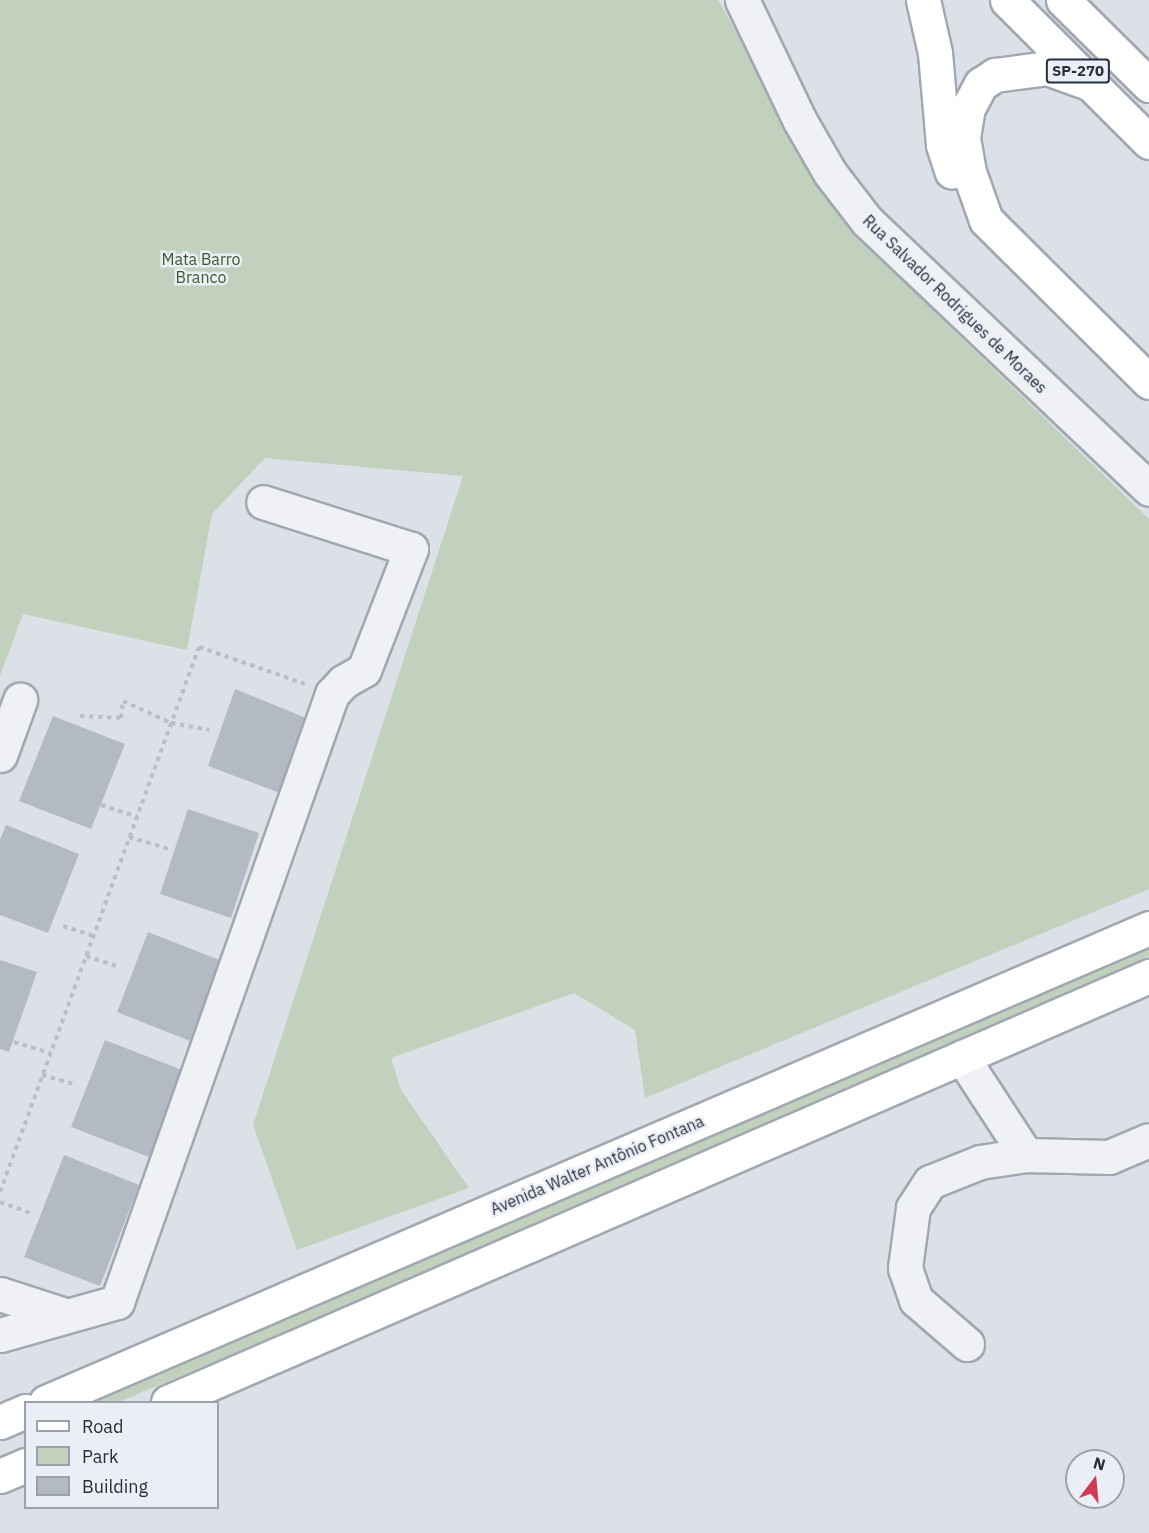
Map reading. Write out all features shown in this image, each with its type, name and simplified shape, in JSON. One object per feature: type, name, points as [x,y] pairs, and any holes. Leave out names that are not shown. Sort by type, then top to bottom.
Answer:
[{"type":"main road","points":[[923,0],[935,53],[943,145],[958,183],[986,220],[1149,382]]},
{"type":"main road","name":"SP-270","points":[[1006,0],[1149,142]]},
{"type":"main road","name":"SP-270","points":[[1063,0],[1149,85]]},
{"type":"main road","points":[[986,220],[969,172],[963,138],[968,108],[981,84],[995,75],[1014,70],[1047,68],[1091,84]]},
{"type":"main road","name":"Avenida Walter Antônio Fontana","points":[[51,1401],[99,1392],[459,1225],[1149,928]]},
{"type":"main road","points":[[170,1401],[1149,976]]},
{"type":"main road","points":[[459,1225],[480,1267]]},
{"type":"main road","points":[[0,1422],[24,1412]]},
{"type":"main road","points":[[0,1476],[24,1466]]},
{"type":"street","name":"Rua Salvador Rodrigues de Moraes","points":[[742,0],[800,121],[830,173],[867,221],[1149,489]]},
{"type":"street","points":[[0,1335],[117,1302],[332,694],[343,682],[364,670],[411,549],[263,502]]},
{"type":"street","points":[[0,754],[20,700]]},
{"type":"street","points":[[962,1057],[1026,1155]]},
{"type":"street","points":[[967,1344],[916,1300],[904,1268],[914,1208],[930,1182],[980,1162],[1026,1155],[1109,1156],[1149,1140]]},
{"type":"street","points":[[0,1294],[64,1316]]},
{"type":"path","points":[[0,1192],[3,1176],[199,647],[332,694]]},
{"type":"path","points":[[80,716],[121,718],[123,701],[171,723],[209,730]]},
{"type":"path","points":[[101,805],[137,817]]},
{"type":"path","points":[[129,837],[169,849]]},
{"type":"path","points":[[63,926],[93,936]]},
{"type":"path","points":[[86,956],[116,966]]},
{"type":"path","points":[[14,1042],[50,1053]]},
{"type":"path","points":[[42,1075],[77,1085]]},
{"type":"path","points":[[0,1202],[30,1213]]},
{"type":"green space","name":"Mata Barro Branco","points":[[0,0],[718,0],[852,232],[1149,519],[1149,889],[645,1098],[635,1030],[574,993],[391,1058],[401,1090],[469,1188],[297,1250],[253,1125],[463,476],[265,458],[212,514],[187,650],[23,614],[0,676]]},
{"type":"green space","points":[[1149,934],[1149,956],[704,1154],[121,1401],[61,1401]]},
{"type":"building","points":[[235,689],[316,722],[288,796],[208,766]]},
{"type":"building","points":[[53,716],[125,744],[91,829],[19,801]]},
{"type":"building","points":[[188,809],[259,833],[231,918],[160,894]]},
{"type":"building","points":[[6,825],[79,854],[48,933],[0,915],[0,840]]},
{"type":"building","points":[[148,932],[222,961],[190,1041],[117,1012]]},
{"type":"building","points":[[0,960],[37,972],[9,1052],[0,1049]]},
{"type":"building","points":[[105,1040],[182,1070],[149,1157],[71,1127]]},
{"type":"building","points":[[64,1155],[139,1185],[100,1286],[24,1257]]}]
